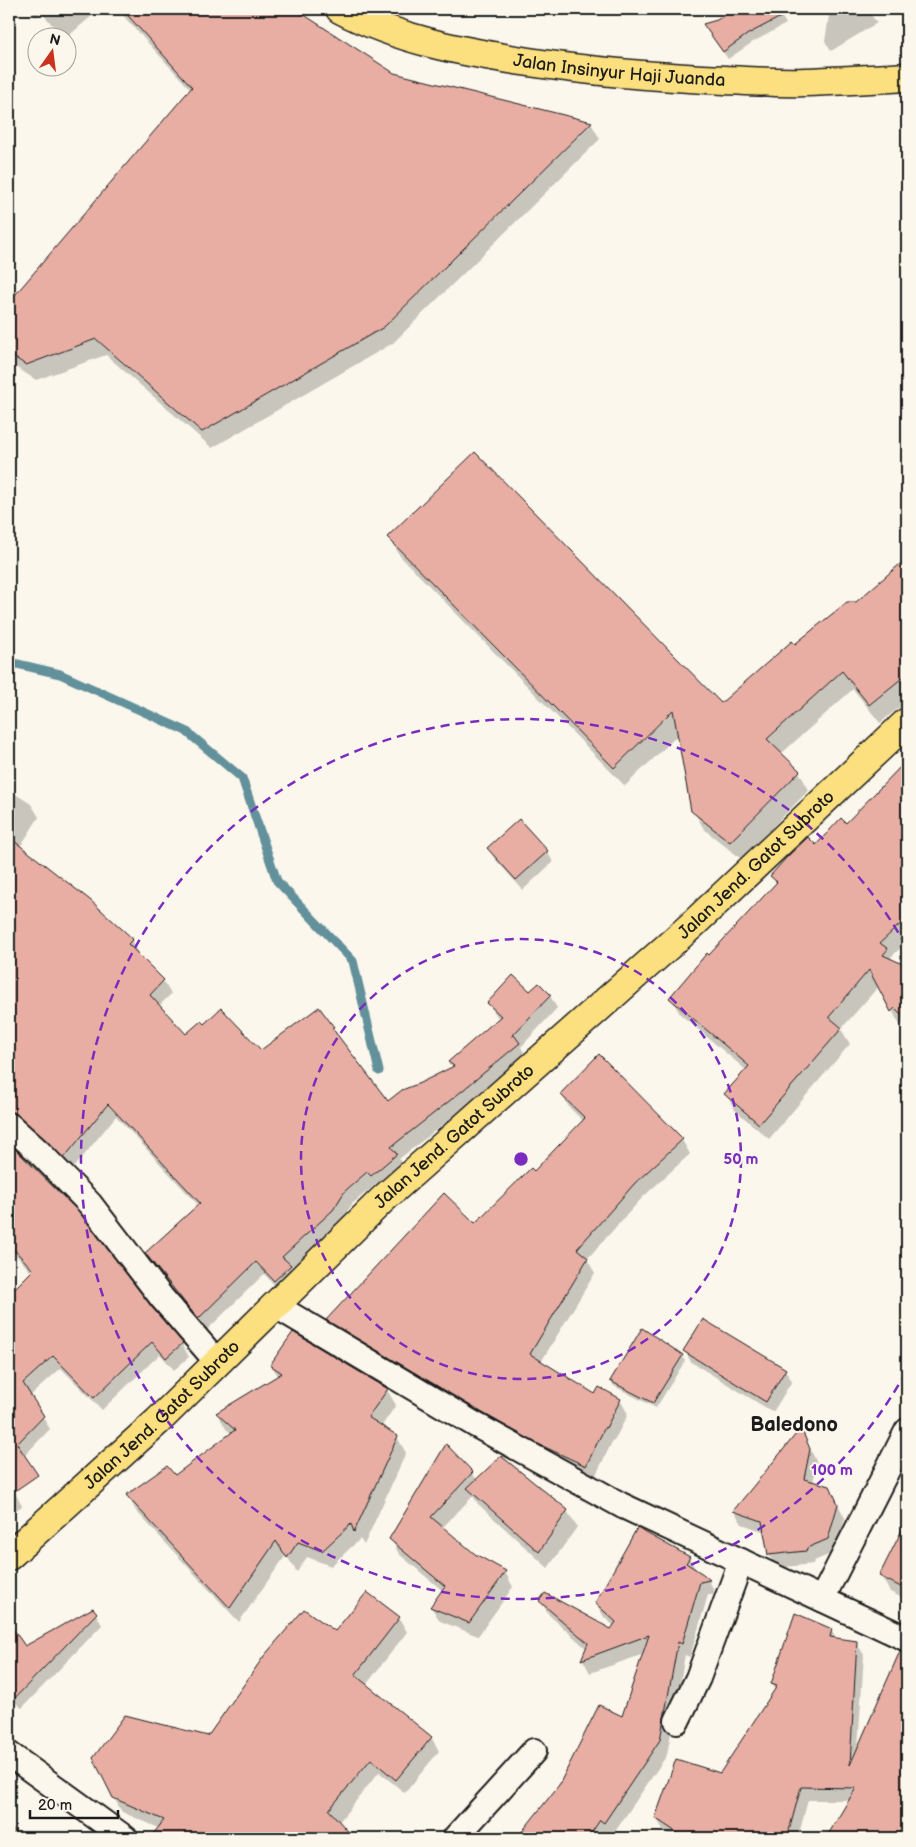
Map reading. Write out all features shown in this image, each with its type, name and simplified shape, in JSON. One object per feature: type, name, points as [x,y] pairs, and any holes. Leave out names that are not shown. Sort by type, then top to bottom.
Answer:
[{"type":"main road","name":"Jalan Insinyur Haji Juanda","points":[[340,9],[360,20],[398,34],[445,47],[566,68],[665,78],[770,82],[907,77]]},
{"type":"main road","name":"Jalan Jend. Gatot Subroto","points":[[9,1556],[158,1421],[382,1200],[692,925],[907,722]]},
{"type":"street","points":[[9,1125],[38,1151],[90,1204],[162,1298],[218,1363]]},
{"type":"street","points":[[276,1306],[474,1424],[621,1505],[907,1639]]},
{"type":"street","points":[[822,1599],[907,1431]]},
{"type":"street","points":[[677,1722],[698,1678],[741,1561]]},
{"type":"street","points":[[456,1838],[534,1752]]},
{"type":"street","points":[[9,1754],[125,1838]]},
{"type":"building","points":[[122,9],[295,9],[394,73],[592,122],[384,327],[202,432],[96,339],[26,365],[9,354],[9,302],[192,87]]},
{"type":"building","points":[[734,9],[796,9],[748,34],[723,52],[703,24],[717,20]]},
{"type":"building","points":[[475,452],[721,703],[792,641],[795,644],[847,602],[856,602],[907,558],[907,674],[869,705],[842,671],[767,739],[800,771],[730,842],[691,811],[673,710],[614,768],[387,537]]},
{"type":"building","points":[[907,760],[907,918],[880,943],[888,949],[883,955],[907,966],[907,1020],[895,1008],[891,1012],[869,970],[829,1017],[842,1028],[759,1124],[724,1094],[749,1066],[669,998],[707,953],[709,955],[777,882],[770,876],[787,857],[808,837],[816,845],[841,818],[846,823]]},
{"type":"building","points":[[519,819],[548,851],[516,880],[487,848]]},
{"type":"building","points":[[9,837],[90,900],[133,939],[128,944],[164,980],[150,995],[186,1034],[201,1021],[204,1024],[221,1008],[261,1050],[319,1007],[334,1027],[332,1028],[388,1101],[402,1090],[454,1066],[448,1062],[501,1016],[487,1003],[513,975],[530,991],[539,983],[551,995],[511,1037],[514,1035],[520,1043],[391,1147],[397,1154],[371,1176],[367,1172],[345,1191],[333,1210],[282,1257],[291,1265],[274,1281],[256,1262],[198,1319],[145,1253],[200,1203],[108,1104],[64,1158],[18,1115],[9,1112]]},
{"type":"building","points":[[599,1054],[683,1139],[635,1183],[577,1249],[588,1258],[530,1354],[595,1394],[599,1387],[621,1399],[586,1466],[536,1443],[326,1320],[444,1193],[475,1223],[531,1168],[534,1171],[585,1118],[560,1094]]},
{"type":"building","points":[[9,1143],[80,1213],[151,1306],[183,1343],[166,1358],[152,1342],[94,1398],[53,1356],[23,1383],[44,1416],[17,1444],[38,1475],[9,1495],[9,1294],[33,1270],[9,1244]]},
{"type":"building","points":[[703,1319],[786,1369],[766,1402],[683,1351]]},
{"type":"building","points":[[642,1328],[683,1355],[653,1403],[610,1381]]},
{"type":"building","points":[[293,1332],[388,1389],[368,1417],[398,1436],[354,1532],[351,1524],[322,1551],[298,1542],[287,1558],[276,1541],[230,1608],[126,1495],[167,1466],[175,1475],[235,1430],[216,1413],[282,1373],[270,1365]]},
{"type":"building","points":[[801,1428],[810,1449],[804,1479],[830,1486],[838,1504],[828,1539],[807,1548],[806,1551],[768,1555],[762,1521],[733,1511]]},
{"type":"building","points":[[446,1444],[473,1472],[431,1517],[475,1554],[506,1571],[469,1623],[430,1607],[445,1586],[389,1539]]},
{"type":"building","points":[[501,1456],[568,1510],[539,1552],[467,1488]]},
{"type":"building","points":[[907,1520],[907,1590],[879,1576]]},
{"type":"building","points":[[637,1528],[690,1557],[686,1563],[710,1580],[700,1582],[682,1644],[678,1642],[660,1740],[604,1823],[600,1820],[588,1838],[517,1838],[559,1785],[599,1705],[622,1716],[649,1635],[581,1660],[588,1643],[539,1601],[545,1593],[611,1629],[616,1622],[595,1603]]},
{"type":"building","points":[[367,1592],[400,1617],[355,1675],[432,1737],[396,1780],[371,1759],[329,1810],[354,1838],[150,1838],[164,1820],[113,1798],[93,1758],[125,1715],[208,1736],[264,1656],[304,1609],[335,1631]]},
{"type":"building","points":[[93,1608],[97,1613],[9,1704],[9,1623],[25,1646]]},
{"type":"building","points":[[795,1613],[832,1629],[830,1637],[857,1641],[850,1765],[900,1651],[907,1653],[907,1820],[897,1838],[826,1838],[856,1788],[801,1787],[787,1838],[685,1838],[655,1818],[676,1759],[720,1773],[777,1686],[771,1684]]},
{"type":"waterway","points":[[9,662],[60,674],[186,731],[242,778],[277,881],[353,961],[379,1071]]},
{"type":"district","name":"Baledono","points":[[794,1424]]}]
